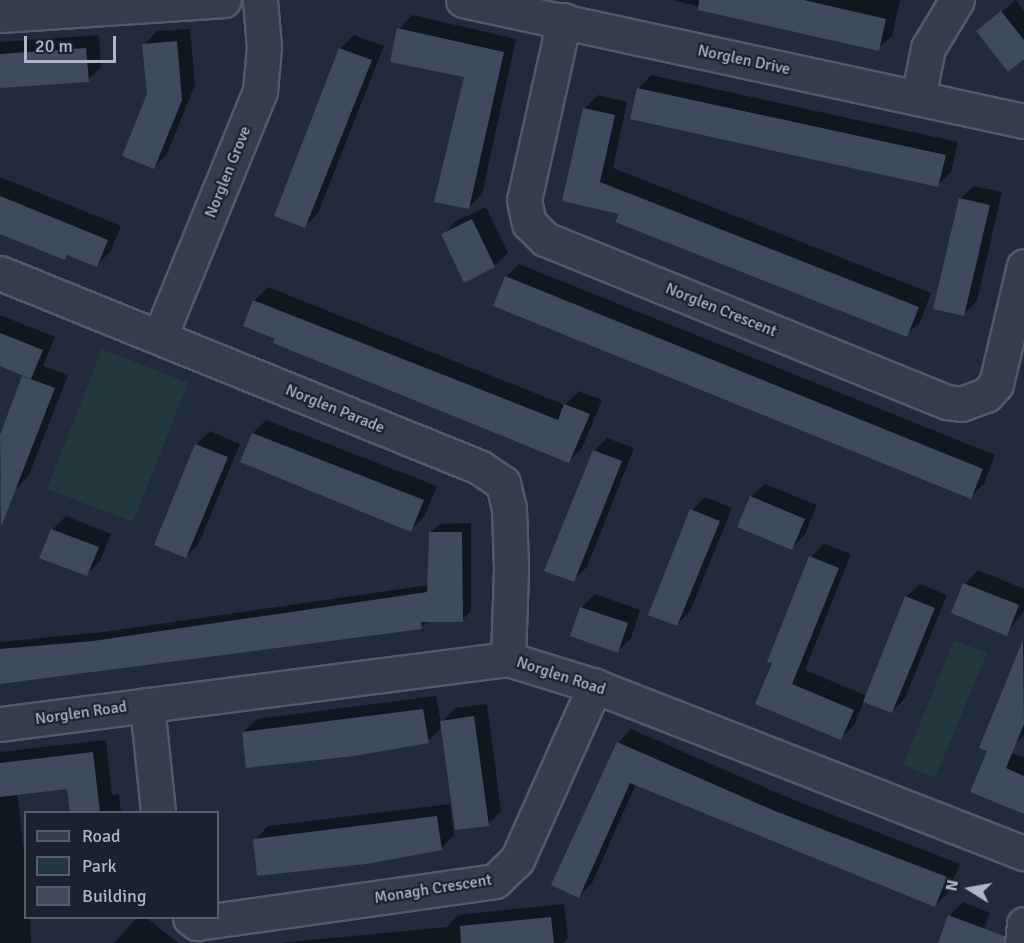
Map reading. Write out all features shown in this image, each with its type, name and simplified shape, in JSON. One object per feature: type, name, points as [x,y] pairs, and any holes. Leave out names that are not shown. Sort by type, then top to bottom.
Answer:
[{"type":"street","points":[[0,15],[223,0]]},
{"type":"street","name":"Norglen Grove","points":[[160,336],[260,91],[264,47],[260,0]]},
{"type":"street","name":"Norglen Drive","points":[[464,0],[1024,121]]},
{"type":"street","points":[[918,98],[928,48],[957,0]]},
{"type":"street","name":"Norglen Crescent","points":[[564,20],[524,200],[530,223],[545,239],[936,398],[961,404],[986,395],[996,384],[1024,266]]},
{"type":"street","name":"Norglen Parade","points":[[0,273],[479,466],[503,483],[509,508],[511,569],[508,659]]},
{"type":"street","name":"Norglen Road","points":[[0,724],[508,659],[595,686],[1024,853]]},
{"type":"street","name":"Monagh Crescent","points":[[191,919],[197,923],[495,881],[518,860],[595,686]]},
{"type":"street","points":[[147,705],[158,811]]},
{"type":"street","points":[[1022,943],[1024,924]]},
{"type":"green space","points":[[102,349],[188,383],[133,522],[47,489]]},
{"type":"green space","points":[[954,640],[987,653],[935,778],[903,765]]},
{"type":"building","points":[[699,0],[804,0],[886,19],[879,51],[698,10]]},
{"type":"building","points":[[1001,11],[1024,40],[1024,59],[1008,72],[976,31]]},
{"type":"building","points":[[397,28],[504,52],[469,209],[434,202],[464,77],[390,62]]},
{"type":"building","points":[[177,41],[182,100],[154,169],[122,156],[147,94],[142,44]]},
{"type":"building","points":[[86,48],[89,82],[0,88],[0,54]]},
{"type":"building","points":[[339,48],[372,60],[305,228],[274,216]]},
{"type":"building","points":[[637,88],[946,155],[938,187],[630,119]]},
{"type":"building","points":[[583,108],[615,115],[600,182],[919,307],[907,337],[615,222],[619,214],[562,201]]},
{"type":"building","points":[[0,196],[108,240],[97,267],[67,255],[65,260],[0,234]]},
{"type":"building","points":[[959,198],[990,205],[964,316],[933,309]]},
{"type":"building","points":[[472,219],[495,267],[464,283],[441,234]]},
{"type":"building","points":[[505,276],[983,469],[971,499],[493,306]]},
{"type":"building","points":[[253,300],[558,420],[564,404],[590,414],[569,463],[273,343],[275,339],[243,326]]},
{"type":"building","points":[[0,333],[43,350],[31,379],[0,366]]},
{"type":"building","points":[[22,376],[55,388],[1,527],[0,435]]},
{"type":"building","points":[[252,433],[424,500],[411,532],[240,462]]},
{"type":"building","points":[[195,444],[228,457],[186,558],[154,545]]},
{"type":"building","points":[[593,450],[622,461],[574,582],[544,571]]},
{"type":"building","points":[[750,496],[805,519],[792,550],[737,527]]},
{"type":"building","points":[[690,509],[720,521],[677,626],[648,615]]},
{"type":"building","points":[[51,529],[99,547],[87,576],[39,558]]},
{"type":"building","points":[[429,532],[462,532],[463,622],[421,622],[422,629],[0,684],[0,649],[93,641],[427,592]]},
{"type":"building","points":[[809,556],[839,568],[792,684],[854,710],[841,740],[755,704],[772,663],[767,662]]},
{"type":"building","points":[[963,583],[1019,605],[1007,636],[951,613]]},
{"type":"building","points":[[905,596],[935,608],[892,713],[863,702]]},
{"type":"building","points":[[580,607],[628,623],[618,653],[570,636]]},
{"type":"building","points":[[1023,640],[1024,724],[1006,768],[1024,776],[1024,814],[970,792],[987,751],[979,748]]},
{"type":"building","points":[[423,709],[429,743],[354,756],[246,768],[242,732]]},
{"type":"building","points":[[474,716],[489,826],[455,830],[440,721]]},
{"type":"building","points":[[617,742],[775,811],[947,877],[935,907],[630,783],[579,898],[551,885]]},
{"type":"building","points":[[93,752],[100,811],[70,811],[67,789],[0,797],[0,763]]},
{"type":"building","points":[[437,816],[442,850],[366,864],[257,876],[253,839]]},
{"type":"building","points":[[948,915],[1004,936],[1004,943],[938,943]]},
{"type":"building","points":[[551,917],[554,943],[461,943],[460,926]]}]
